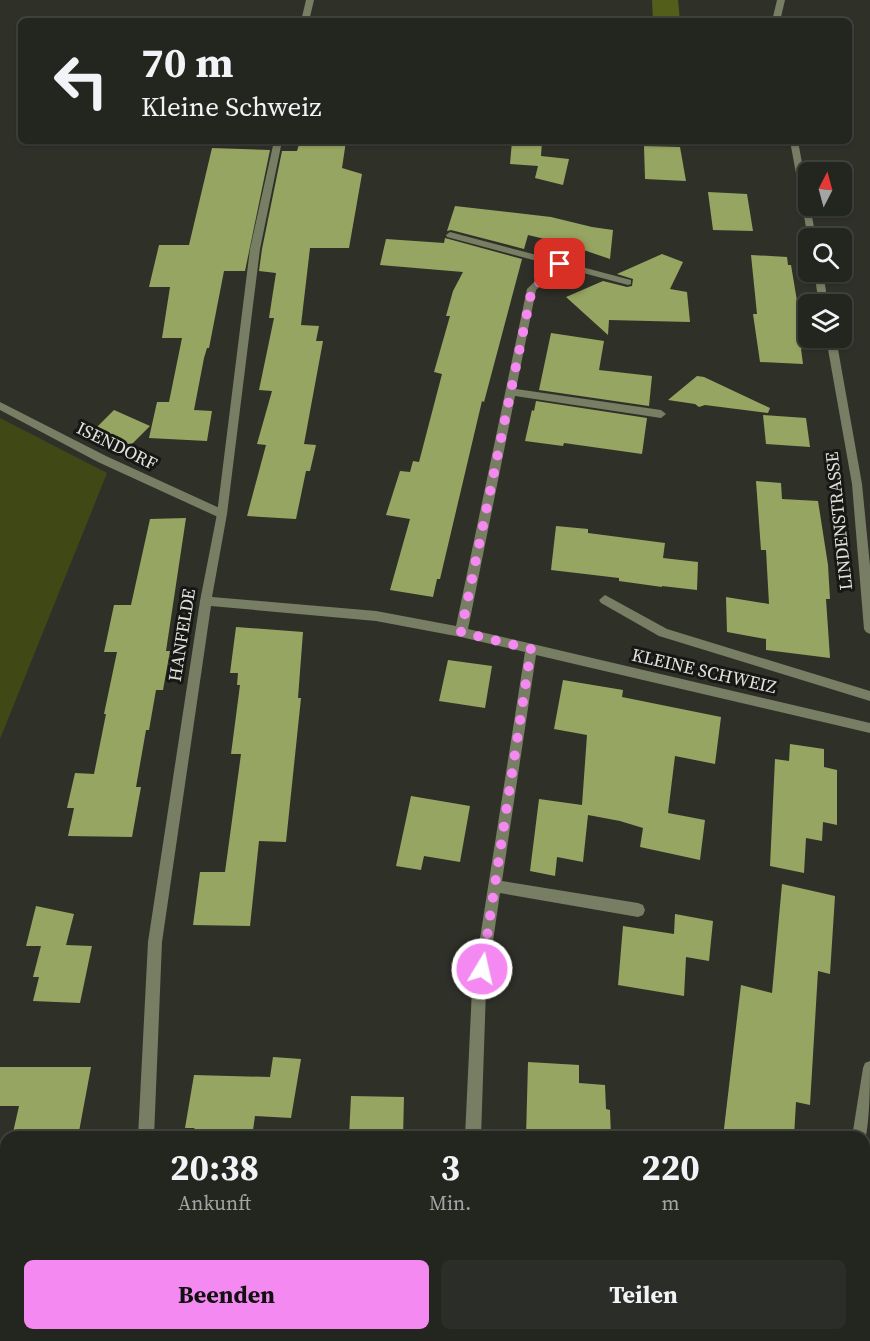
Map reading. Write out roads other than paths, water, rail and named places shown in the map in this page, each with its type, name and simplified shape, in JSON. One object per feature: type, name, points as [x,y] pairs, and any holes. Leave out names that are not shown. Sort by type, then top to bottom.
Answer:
[{"type":"street","points":[[306,18],[310,0]]},
{"type":"street","points":[[777,18],[781,0]]},
{"type":"street","name":"HANFELDE","points":[[146,1131],[156,942],[206,601],[222,514],[255,249],[277,144]]},
{"type":"street","points":[[795,144],[810,228]]},
{"type":"street","points":[[450,235],[628,282]]},
{"type":"street","points":[[461,632],[532,289],[560,264]]},
{"type":"street","name":"LINDENSTRASSE","points":[[833,348],[857,484],[870,629]]},
{"type":"street","points":[[512,392],[661,414]]},
{"type":"street","name":"ISENDORF","points":[[0,406],[102,459],[222,514]]},
{"type":"street","points":[[605,600],[663,633],[870,696]]},
{"type":"street","name":"KLEINE SCHWEIZ","points":[[206,601],[376,616],[461,632],[870,728]]},
{"type":"street","points":[[473,1131],[479,989],[531,649]]},
{"type":"street","points":[[495,886],[638,910]]},
{"type":"street","points":[[861,1131],[870,1068]]}]
